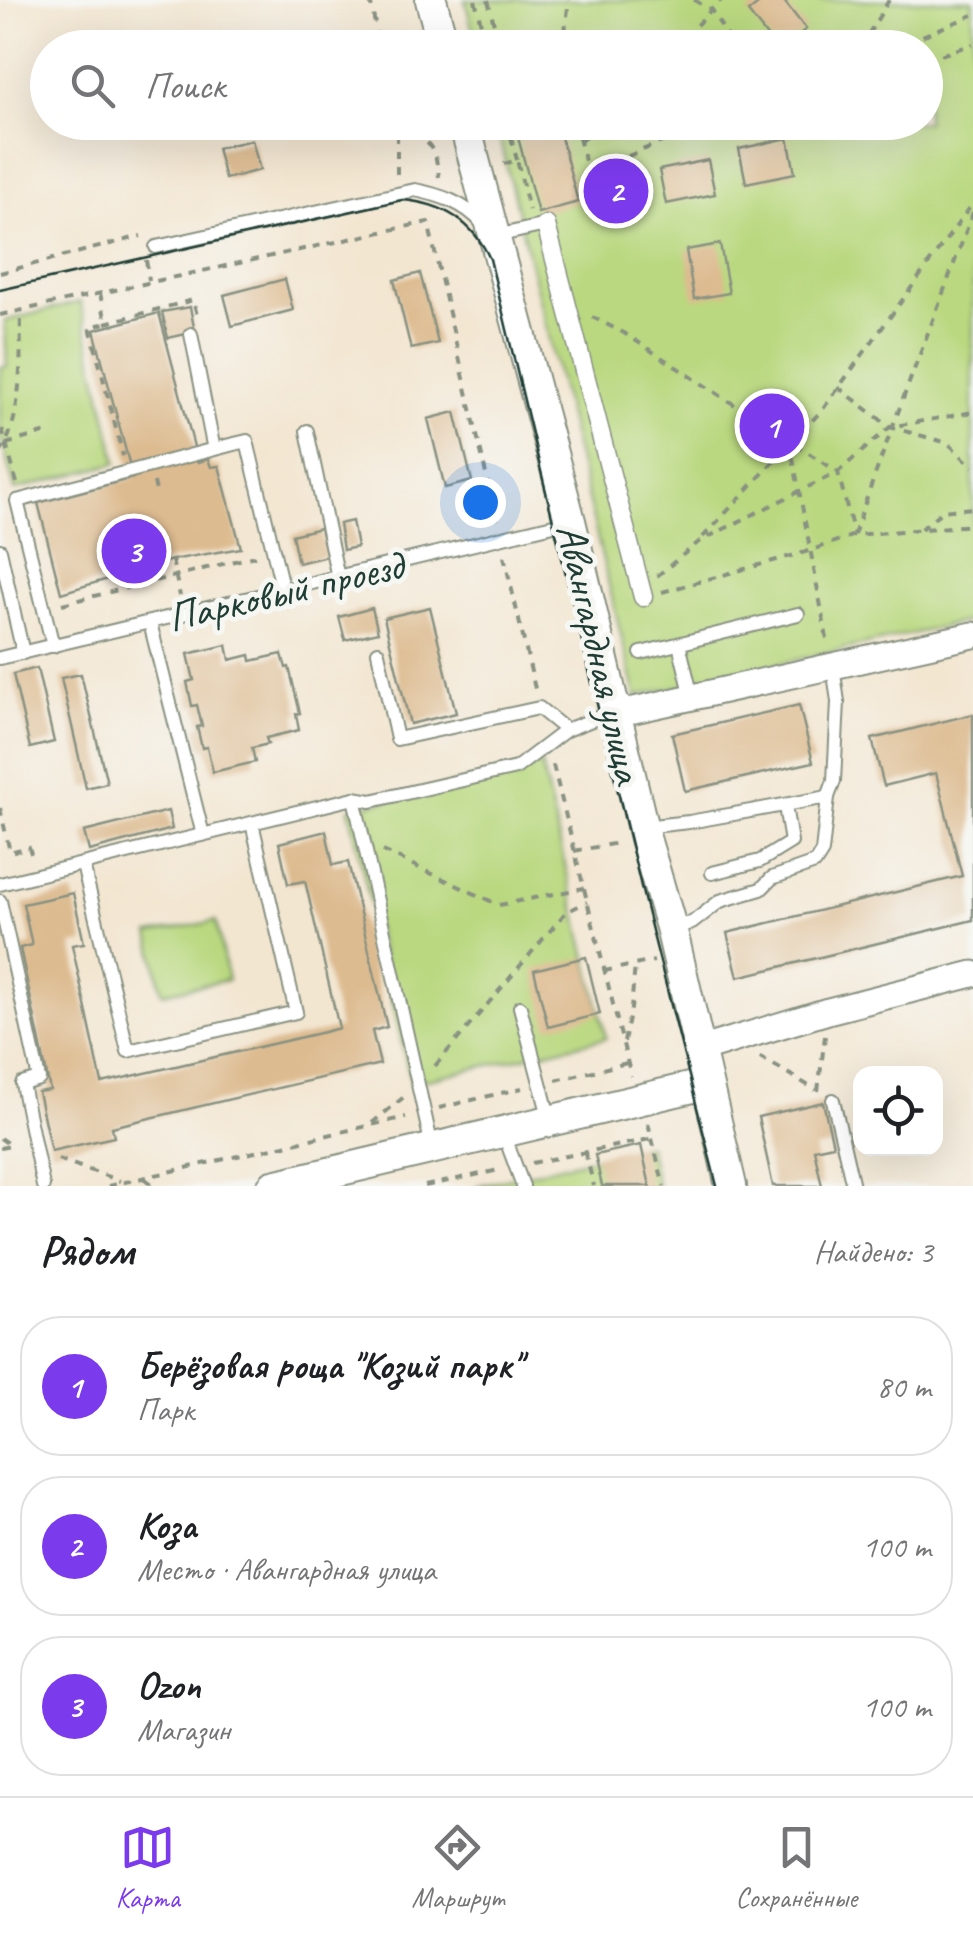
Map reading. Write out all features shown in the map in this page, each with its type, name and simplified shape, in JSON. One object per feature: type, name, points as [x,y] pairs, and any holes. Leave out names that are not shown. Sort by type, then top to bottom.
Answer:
[{"type":"street","points":[[431,0],[439,30]]},
{"type":"street","name":"Авангардная улица","points":[[469,140],[570,521],[644,833],[671,927],[730,1186]]},
{"type":"street","points":[[546,225],[643,597]]},
{"type":"street","points":[[614,711],[634,710],[973,635]]},
{"type":"street","points":[[699,1050],[828,1011],[973,974]]},
{"type":"street","points":[[273,1186],[706,1084]]},
{"type":"lane","points":[[156,247],[415,190],[441,196],[473,213],[494,237],[546,225]]},
{"type":"lane","points":[[191,334],[213,445]]},
{"type":"lane","points":[[306,430],[338,578]]},
{"type":"lane","points":[[53,646],[17,501],[246,442],[282,591]]},
{"type":"lane","name":"Парковый проезд","points":[[0,658],[570,521]]},
{"type":"lane","points":[[0,550],[6,605],[23,652]]},
{"type":"lane","points":[[642,653],[798,614]]},
{"type":"lane","points":[[150,622],[203,835]]},
{"type":"lane","points":[[679,644],[692,697]]},
{"type":"lane","points":[[378,652],[397,739],[539,708],[566,730]]},
{"type":"lane","points":[[671,927],[692,923],[720,901],[761,889],[772,878],[815,863],[822,852],[828,797],[834,781],[838,702],[832,666]]},
{"type":"lane","points":[[0,884],[354,798],[371,801],[516,768],[566,730],[614,711]]},
{"type":"lane","points":[[644,833],[828,797]]},
{"type":"lane","points":[[354,798],[432,1148]]},
{"type":"lane","points":[[712,874],[760,861],[791,842],[785,806]]},
{"type":"lane","points":[[84,865],[128,1051],[296,1012],[252,824]]},
{"type":"lane","points":[[0,902],[39,1080],[22,1084],[43,1186]]},
{"type":"lane","points":[[520,1007],[550,1120]]},
{"type":"lane","points":[[834,1100],[853,1186]]},
{"type":"lane","points":[[503,1132],[523,1186]]},
{"type":"path","points":[[370,0],[376,30]]},
{"type":"path","points":[[475,0],[482,30]]},
{"type":"path","points":[[488,0],[496,30]]},
{"type":"path","points":[[566,30],[570,0]]},
{"type":"path","points":[[694,0],[711,10],[724,30]]},
{"type":"path","points":[[692,30],[721,0]]},
{"type":"path","points":[[871,30],[889,0]]},
{"type":"path","points":[[937,30],[973,15]]},
{"type":"path","points":[[943,54],[973,44]]},
{"type":"path","points":[[426,140],[437,157],[439,180]]},
{"type":"path","points":[[512,140],[517,160]]},
{"type":"path","points":[[580,142],[588,173],[666,140]]},
{"type":"path","points":[[656,577],[700,541],[823,408],[973,203]]},
{"type":"path","points":[[854,535],[890,427],[926,344],[973,212]]},
{"type":"path","points":[[0,315],[428,222],[539,708]]},
{"type":"path","points":[[100,293],[106,323]]},
{"type":"path","points":[[127,472],[90,327],[193,300],[202,332],[191,334]]},
{"type":"path","points":[[565,304],[624,333],[838,472],[854,535]]},
{"type":"path","points":[[0,453],[6,444],[19,384],[21,310]]},
{"type":"path","points":[[838,387],[890,427],[948,443],[973,468]]},
{"type":"path","points":[[700,541],[838,472],[890,427],[973,412]]},
{"type":"path","points":[[2,429],[18,486],[31,482]]},
{"type":"path","points":[[6,444],[47,432]]},
{"type":"path","points":[[790,442],[832,666]]},
{"type":"path","points":[[153,478],[157,496]]},
{"type":"path","points":[[921,530],[942,512],[973,508]]},
{"type":"path","points":[[643,597],[854,535],[973,525]]},
{"type":"path","points":[[58,605],[255,556]]},
{"type":"path","points":[[172,560],[180,596]]},
{"type":"path","points":[[548,745],[622,1046],[664,1186]]},
{"type":"path","points":[[0,808],[10,852],[30,848],[38,876]]},
{"type":"path","points":[[574,851],[644,833]]},
{"type":"path","points":[[363,842],[499,905],[584,888]]},
{"type":"path","points":[[369,1126],[416,1087],[566,912],[587,902]]},
{"type":"path","points":[[603,971],[663,959]]},
{"type":"path","points":[[622,1046],[635,965]]},
{"type":"path","points":[[734,1041],[818,1091],[828,1011]]},
{"type":"path","points":[[108,1186],[627,1063]]},
{"type":"path","points":[[0,1138],[11,1146]]},
{"type":"path","points":[[425,1186],[652,1139]]},
{"type":"path","points":[[37,1152],[124,1183]]},
{"type":"path","points":[[585,1152],[594,1186]]},
{"type":"path","points":[[145,1179],[155,1186]]},
{"type":"green space","points":[[465,0],[973,0],[973,620],[636,696],[500,140],[943,140],[943,30],[473,30]]},
{"type":"green space","points":[[80,302],[117,463],[15,490],[0,434],[0,368],[7,366],[5,321]]},
{"type":"green space","points":[[541,764],[606,1038],[411,1083],[349,809]]},
{"type":"green space","points":[[216,921],[228,980],[162,993],[150,934]]},
{"type":"green space","points":[[648,1145],[657,1186],[476,1186]]},
{"type":"building","points":[[763,0],[783,0],[806,29],[762,30],[748,12]]},
{"type":"building","points":[[252,140],[260,170],[225,179],[217,148]]},
{"type":"building","points":[[519,140],[562,140],[578,202],[538,213]]},
{"type":"building","points":[[788,140],[795,173],[746,183],[739,149]]},
{"type":"building","points":[[708,160],[715,194],[666,204],[659,170]]},
{"type":"building","points":[[720,244],[729,293],[694,299],[686,250]]},
{"type":"building","points":[[420,273],[438,343],[411,349],[394,280]]},
{"type":"building","points":[[285,279],[293,310],[232,326],[224,295]]},
{"type":"building","points":[[190,307],[195,332],[168,338],[162,312]]},
{"type":"building","points":[[159,313],[198,462],[208,459],[211,467],[219,466],[241,548],[172,560],[61,593],[38,503],[133,478],[94,330]]},
{"type":"building","points":[[455,412],[472,481],[445,488],[428,419]]},
{"type":"building","points":[[352,521],[357,547],[343,550],[339,524]]},
{"type":"building","points":[[320,528],[327,556],[298,563],[292,535]]},
{"type":"building","points":[[430,607],[456,713],[410,724],[384,618]]},
{"type":"building","points":[[372,608],[378,632],[345,640],[339,617]]},
{"type":"building","points":[[227,645],[230,660],[250,655],[251,661],[282,654],[300,713],[296,714],[299,730],[266,738],[268,744],[252,748],[255,762],[213,772],[207,747],[202,748],[197,705],[192,706],[187,682],[194,680],[188,654]]},
{"type":"building","points":[[37,668],[54,742],[30,748],[13,674]]},
{"type":"building","points":[[81,674],[107,783],[86,788],[61,678]]},
{"type":"building","points":[[799,705],[813,762],[685,791],[672,734]]},
{"type":"building","points":[[973,714],[973,920],[738,977],[727,933],[962,876],[936,773],[884,786],[872,739]]},
{"type":"building","points":[[168,811],[172,829],[89,851],[84,832]]},
{"type":"building","points":[[326,831],[333,865],[348,862],[387,1027],[372,1031],[380,1064],[112,1127],[114,1137],[51,1151],[38,1092],[50,1090],[20,948],[32,945],[23,904],[73,893],[84,943],[72,945],[102,1083],[324,1032],[339,1028],[305,881],[288,884],[279,843]]},
{"type":"building","points":[[586,957],[600,1014],[548,1027],[534,970]]},
{"type":"building","points":[[823,1102],[833,1145],[814,1149],[822,1186],[773,1186],[758,1117]]},
{"type":"building","points":[[641,1145],[650,1186],[602,1186],[595,1155]]},
{"type":"tram line","points":[[0,290],[402,200],[443,210],[475,235],[490,259],[717,1186]]},
{"type":"place","name":"Коза","points":[[616,191]]},
{"type":"place","name":"Берёзовая роща \"Козий парк\"","points":[[772,426]]},
{"type":"place","name":"Ozon","points":[[134,551]]}]
